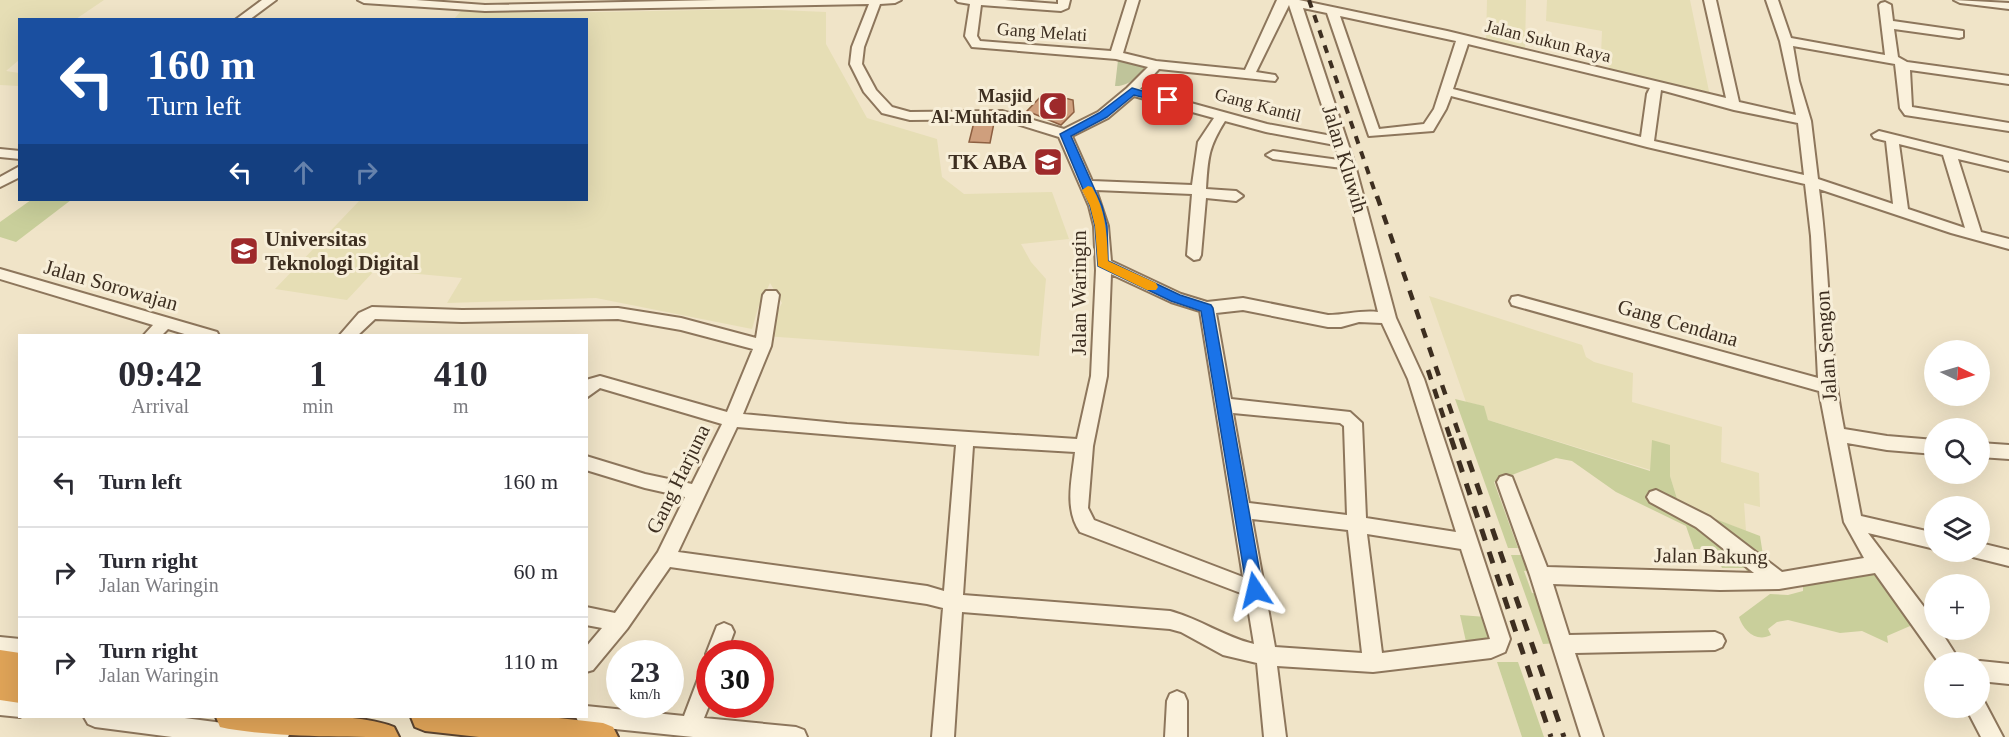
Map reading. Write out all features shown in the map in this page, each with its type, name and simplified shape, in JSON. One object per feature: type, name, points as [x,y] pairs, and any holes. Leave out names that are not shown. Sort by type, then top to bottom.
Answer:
[{"type":"highway","points":[[0,663],[18,666]]},
{"type":"highway","points":[[0,687],[18,690]]},
{"type":"highway","points":[[434,718],[603,737]]},
{"type":"highway","points":[[241,730],[305,727],[384,737]]},
{"type":"street","points":[[244,18],[270,0]]},
{"type":"street","points":[[364,0],[456,8],[513,4],[895,0]]},
{"type":"street","points":[[962,0],[1061,8],[1064,6],[1064,0]]},
{"type":"street","points":[[1133,0],[1116,55],[1156,65],[1271,78]]},
{"type":"street","points":[[1710,0],[1734,106]]},
{"type":"street","name":"Jalan Sengon","points":[[1772,0],[1786,41],[1793,81],[1804,121],[1818,236],[1827,387],[1854,522],[1863,543],[1920,617],[1944,652]]},
{"type":"street","points":[[1960,0],[2009,6]]},
{"type":"street","points":[[875,1],[858,47],[856,64],[870,92],[887,110],[910,116],[1002,115],[1065,134],[1103,115],[1132,91],[1156,65]]},
{"type":"street","name":"Gang Melati","points":[[976,1],[971,36],[976,44],[1116,55]]},
{"type":"street","points":[[1248,74],[1288,1]]},
{"type":"street","name":"Jalan Sukun Raya","points":[[1288,1],[1463,39],[1804,121]]},
{"type":"street","name":"Jalan Kluwih","points":[[1288,1],[1341,142],[1388,318],[1416,379],[1468,542]]},
{"type":"street","points":[[1885,5],[1887,24],[1906,108],[1910,112],[2009,126]]},
{"type":"street","points":[[1332,10],[1374,133],[1428,128],[1440,109],[1463,39]]},
{"type":"street","points":[[1887,24],[1959,34]]},
{"type":"street","points":[[1786,41],[2009,80]]},
{"type":"street","points":[[1647,143],[1653,94],[1657,86]]},
{"type":"street","name":"Gang Kantil","points":[[1132,91],[1266,128],[1341,142]]},
{"type":"street","points":[[1446,91],[1647,143],[1811,181],[1902,212],[2009,244]]},
{"type":"street","points":[[1194,255],[1202,152],[1205,142],[1222,115]]},
{"type":"street","name":"Jalan Waringin","points":[[1065,134],[1096,206],[1101,226],[1104,270],[1099,376],[1084,446],[1079,508],[1081,518],[1087,525],[1255,590]]},
{"type":"street","points":[[1902,212],[1886,136],[2009,166]]},
{"type":"street","points":[[1948,152],[1975,235]]},
{"type":"street","points":[[0,153],[18,155]]},
{"type":"street","points":[[1273,155],[1348,165]]},
{"type":"street","points":[[0,183],[18,171]]},
{"type":"street","points":[[1086,185],[1236,195]]},
{"type":"street","points":[[1102,263],[1176,298],[1207,308],[1243,304],[1328,321],[1341,321],[1359,316],[1388,318]]},
{"type":"street","name":"Jalan Sorowajan","points":[[0,274],[204,334]]},
{"type":"street","name":"Gang Harjuna","points":[[588,661],[620,623],[665,558],[732,420],[763,346],[771,295]]},
{"type":"street","name":"Gang Cendana","points":[[1518,301],[1827,387]]},
{"type":"street","points":[[1207,308],[1266,656],[1275,737]]},
{"type":"street","points":[[349,334],[372,313],[462,316],[618,312],[763,346]]},
{"type":"street","points":[[153,334],[165,322]]},
{"type":"street","points":[[588,389],[591,385],[600,382],[732,420],[847,431],[1084,446]]},
{"type":"street","points":[[1223,405],[1349,419],[1353,423],[1357,525],[1373,663]]},
{"type":"street","points":[[1835,434],[1887,443],[1924,446]]},
{"type":"street","points":[[943,737],[965,439]]},
{"type":"street","points":[[1990,451],[2009,452]]},
{"type":"street","points":[[588,464],[645,481],[697,492]]},
{"type":"street","points":[[1506,482],[1540,575],[1592,737]]},
{"type":"street","points":[[1656,497],[1703,522],[1779,581]]},
{"type":"street","points":[[665,558],[927,595],[954,603],[1170,620],[1185,624],[1230,648],[1266,656],[1373,663],[1491,649],[1498,645],[1500,639],[1468,542],[1326,519],[1241,510]]},
{"type":"street","points":[[1854,522],[1924,538]]},
{"type":"street","points":[[1990,553],[2009,558]]},
{"type":"street","name":"Jalan Bakung","points":[[1540,575],[1720,582],[1779,581],[1879,564]]},
{"type":"street","points":[[588,616],[620,623]]},
{"type":"street","points":[[721,640],[724,632]]},
{"type":"street","points":[[1562,644],[1715,641]]},
{"type":"street","points":[[0,646],[18,648]]},
{"type":"street","points":[[1990,672],[2009,674]]},
{"type":"street","points":[[1176,737],[1177,701]]},
{"type":"street","points":[[0,705],[18,707]]},
{"type":"street","points":[[691,725],[696,711]]},
{"type":"street","points":[[588,716],[796,737]]},
{"type":"street","points":[[106,718],[241,730]]},
{"type":"street","points":[[1982,718],[1992,737]]},
{"type":"shaded area","points":[[0,0],[104,0],[77,18],[18,18],[18,61],[6,71],[18,73],[18,86],[0,85]]},
{"type":"shaded area","points":[[1487,0],[1526,0],[1525,51],[1486,42]]},
{"type":"shaded area","points":[[1547,0],[1690,0],[1710,96],[1613,73],[1601,55],[1602,31],[1546,21]]},
{"type":"shaded area","points":[[754,9],[826,12],[826,44],[867,118],[937,139],[942,177],[964,194],[1052,192],[1069,239],[1021,244],[1031,262],[1046,279],[1039,356],[765,336],[782,303],[770,283],[758,308],[752,329],[596,298],[447,303],[462,278],[375,270],[347,300],[275,289],[359,201],[588,201],[588,18],[455,18],[461,11],[551,13]]},
{"type":"shaded area","points":[[1429,296],[1582,345],[1586,357],[1594,362],[1633,373],[1632,402],[1722,427],[1721,462],[1759,473],[1760,507],[1744,503],[1746,531],[1679,505],[1670,476],[1488,420],[1483,406],[1466,402]]},
{"type":"green space","points":[[1122,58],[1149,65],[1130,82],[1115,86],[1118,60]]},
{"type":"green space","points":[[30,201],[70,201],[16,242],[0,237],[0,222]]},
{"type":"green space","points":[[1455,399],[1484,406],[1488,420],[1650,471],[1652,440],[1670,445],[1670,476],[1679,505],[1760,536],[1763,555],[1772,563],[1766,578],[1751,578],[1745,568],[1722,568],[1714,549],[1694,549],[1686,526],[1616,492],[1572,461],[1556,458],[1494,482],[1518,548],[1508,548]]},
{"type":"green space","points":[[1511,555],[1527,555],[1533,570],[1524,571],[1532,593],[1541,594],[1558,643],[1543,644]]},
{"type":"green space","points":[[1878,570],[1917,623],[1887,636],[1888,643],[1862,631],[1840,633],[1788,620],[1777,622],[1768,629],[1771,635],[1760,637],[1747,631],[1739,617],[1770,594],[1788,595],[1803,591],[1803,584]]},
{"type":"green space","points":[[1460,615],[1486,617],[1494,642],[1467,646]]},
{"type":"green space","points":[[1497,662],[1518,662],[1544,737],[1522,737]]},
{"type":"building","name":"Masjid Al-Muhtadin","points":[[1044,93],[1073,100],[1074,112],[1061,125],[1027,111]]},
{"type":"building","points":[[974,122],[994,123],[990,143],[969,142]]},
{"type":"railway","points":[[1309,0],[1377,198]]},
{"type":"railway","points":[[1377,196],[1461,440]]},
{"type":"railway","points":[[1428,370],[1451,440]]},
{"type":"railway","points":[[1451,438],[1551,737]]},
{"type":"railway","points":[[1461,438],[1564,737]]},
{"type":"slow traffic","points":[[1088,190],[1096,206],[1101,226],[1102,263],[1152,287]]},
{"type":"place","name":"Masjid Al-Muhtadin","points":[[1053,106]]},
{"type":"place","name":"TK ABA","points":[[1048,162]]},
{"type":"place","name":"Universitas Teknologi Digital","points":[[244,251]]},
{"type":"route","points":[[1168,100],[1132,91],[1103,115],[1065,134],[1096,206],[1101,226],[1102,263],[1176,298],[1207,308],[1255,590]]}]
